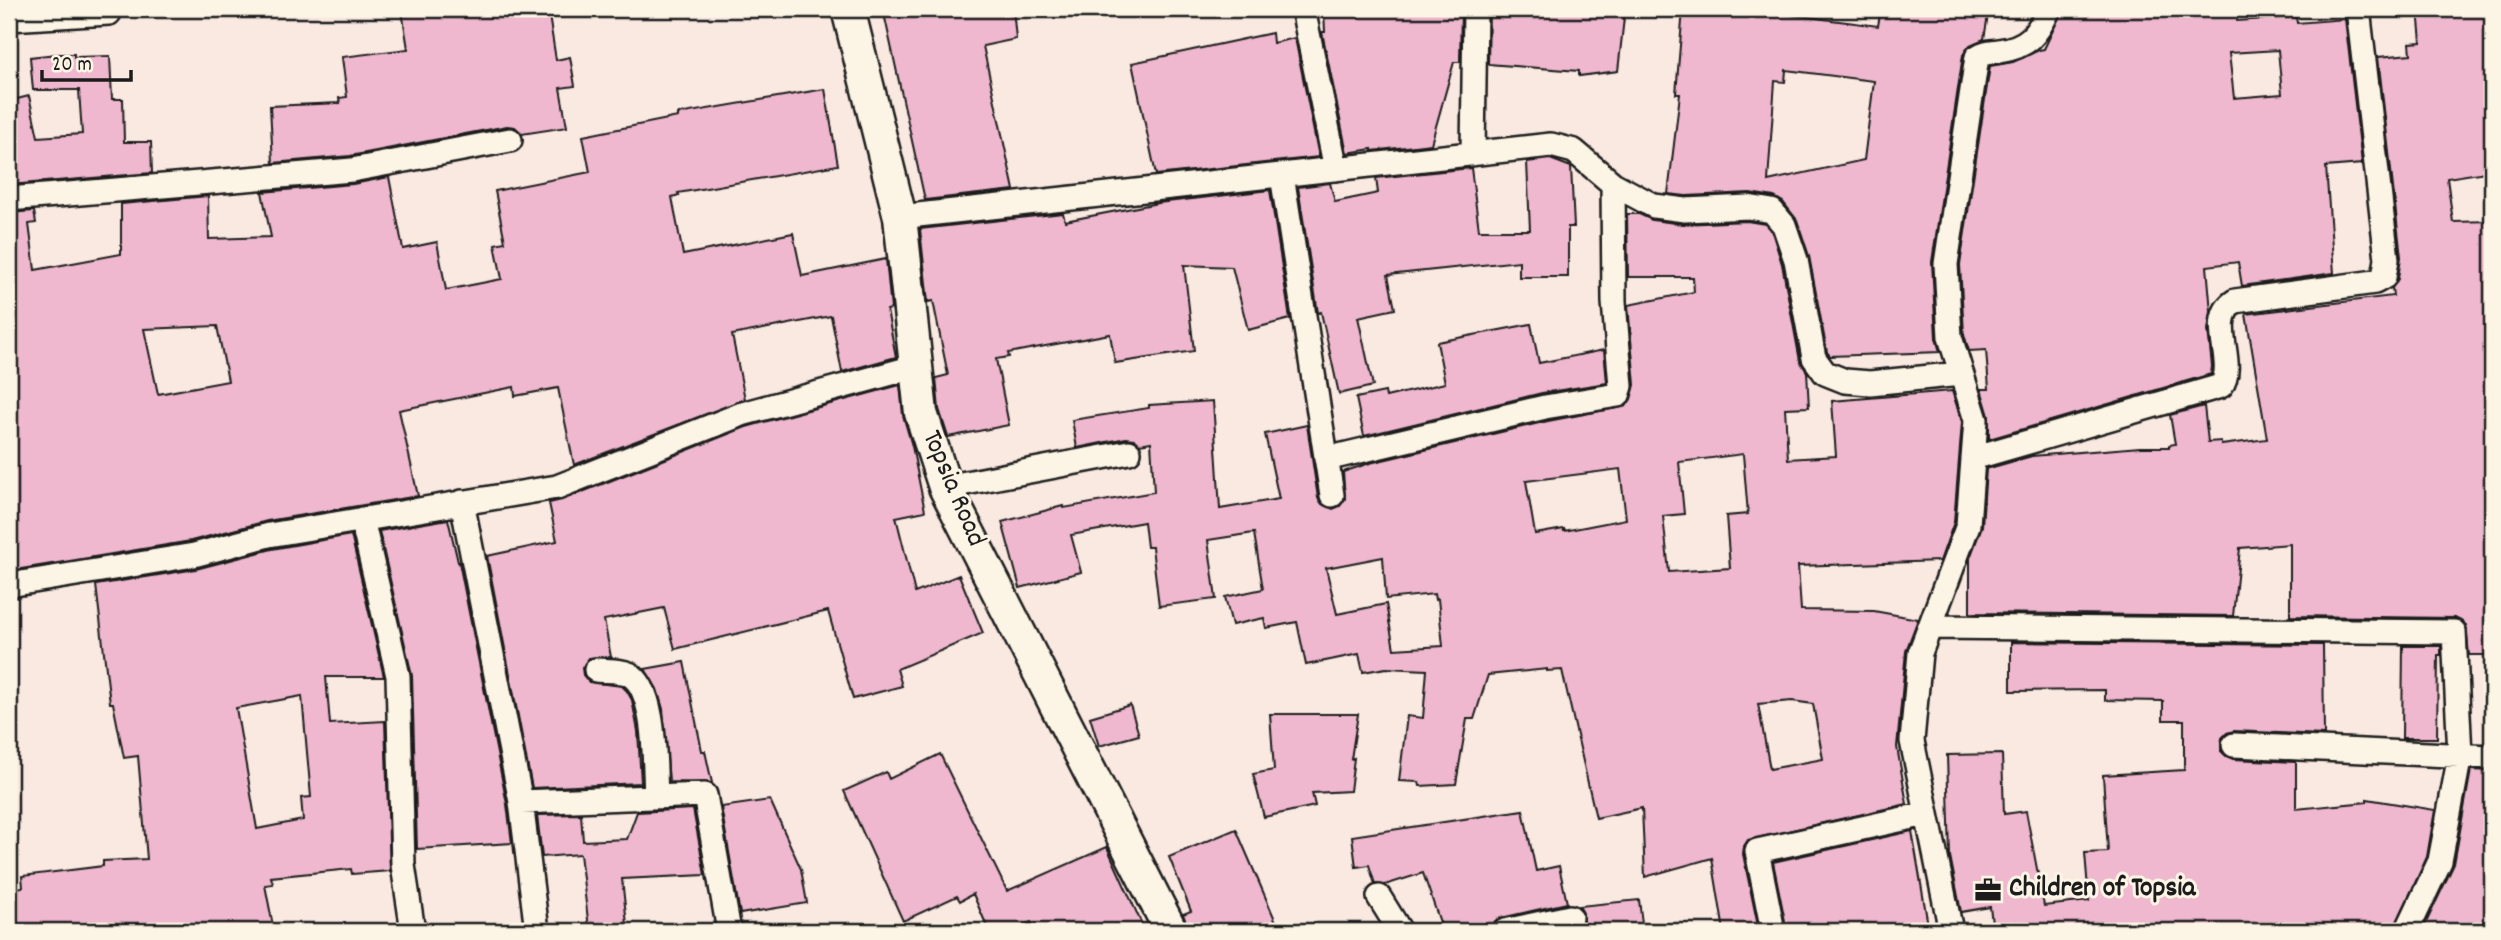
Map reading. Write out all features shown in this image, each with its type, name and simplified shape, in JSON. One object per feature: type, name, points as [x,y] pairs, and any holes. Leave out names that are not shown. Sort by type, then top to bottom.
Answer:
[{"type":"street","points":[[9,19],[109,13],[111,9]]},
{"type":"street","name":"Topsia Road","points":[[848,9],[900,217],[914,367],[921,412],[945,487],[1171,931]]},
{"type":"street","points":[[1303,9],[1336,169]]},
{"type":"street","points":[[1473,153],[1475,9]]},
{"type":"street","points":[[1951,931],[1912,741],[1920,653],[1968,525],[1976,420],[1951,337],[1946,264],[1977,57],[1982,53],[2017,48],[2034,36],[2049,9]]},
{"type":"street","points":[[1973,458],[2221,386],[2226,376],[2222,318],[2227,306],[2235,301],[2375,282],[2384,277],[2387,259],[2358,9]]},
{"type":"street","points":[[9,198],[352,170],[510,140]]},
{"type":"street","points":[[900,217],[1550,145],[1574,151],[1613,184],[1654,206],[1685,210],[1748,207],[1772,211],[1784,226],[1797,260],[1814,358],[1825,373],[1845,381],[1870,383],[1961,374]]},
{"type":"street","points":[[1282,175],[1332,495]]},
{"type":"street","points":[[1326,459],[1545,407],[1618,394],[1621,386],[1614,302],[1613,184]]},
{"type":"street","points":[[9,585],[194,555],[269,535],[557,487],[742,414],[914,367]]},
{"type":"street","points":[[945,487],[1129,452]]},
{"type":"street","points":[[462,502],[521,802],[537,931]]},
{"type":"street","points":[[362,520],[398,677],[403,865],[413,931]]},
{"type":"street","points":[[1930,627],[2454,632],[2460,755],[2440,861],[2407,931]]},
{"type":"street","points":[[596,670],[627,673],[640,683],[649,707],[656,795]]},
{"type":"street","points":[[2234,745],[2492,757]]},
{"type":"street","points":[[521,802],[705,795],[729,931]]},
{"type":"street","points":[[1773,931],[1757,851],[1926,814]]},
{"type":"street","points":[[1379,897],[1400,931]]},
{"type":"street","points":[[1505,931],[1570,916]]},
{"type":"building","points":[[548,9],[556,60],[570,57],[575,86],[560,88],[567,127],[522,134],[515,127],[507,126],[350,156],[273,163],[270,106],[340,103],[339,98],[347,97],[342,57],[408,49],[402,11]]},
{"type":"building","points":[[883,9],[1013,9],[1016,39],[983,46],[1014,190],[925,200]]},
{"type":"building","points":[[1324,9],[1461,9],[1460,62],[1454,62],[1431,144],[1347,153],[1322,32],[1325,32]]},
{"type":"building","points":[[1489,9],[1625,9],[1618,71],[1579,76],[1579,71],[1488,64]]},
{"type":"building","points":[[1683,9],[1792,9],[1792,15],[1878,26],[1881,9],[1989,9],[1984,39],[1970,45],[1963,55],[1932,262],[1936,338],[1940,352],[1830,356],[1827,352],[1809,256],[1797,220],[1783,202],[1774,197],[1750,193],[1686,196],[1668,194],[1680,94],[1676,94]],"holes":[[[1786,70],[1874,81],[1864,160],[1768,181],[1775,81],[1785,82]]]},
{"type":"building","points":[[2063,9],[2236,9],[2237,21],[2296,17],[2297,23],[2345,19],[2362,164],[2326,167],[2334,273],[2242,286],[2238,262],[2207,266],[2211,312],[2208,330],[2211,374],[1989,439],[1989,416],[1981,389],[1989,389],[1986,350],[1969,351],[1964,334],[1960,265],[1990,66],[2013,62],[2044,49]],"holes":[[[2278,50],[2282,94],[2234,98],[2229,53]]]},
{"type":"building","points":[[2418,9],[2492,9],[2492,171],[2447,178],[2453,222],[2492,221],[2492,655],[2469,655],[2466,625],[2455,618],[2290,616],[2290,544],[2240,548],[2233,616],[1970,613],[1970,558],[1982,526],[1986,469],[2032,456],[2169,447],[2175,444],[2170,415],[2204,406],[2208,442],[2221,441],[2221,445],[2267,439],[2246,314],[2393,296],[2392,288],[2398,279],[2401,257],[2378,57],[2411,54],[2410,43],[2421,42]]},
{"type":"building","points":[[1272,33],[1273,43],[1295,38],[1319,157],[1156,175],[1132,63]]},
{"type":"building","points":[[74,54],[74,57],[110,56],[112,99],[123,99],[124,142],[151,142],[152,173],[9,185],[9,101],[29,96],[38,137],[82,134],[79,90],[33,90],[30,57]]},
{"type":"building","points":[[825,89],[838,165],[678,193],[679,195],[672,197],[683,255],[793,233],[802,276],[886,259],[891,309],[887,310],[896,357],[842,372],[831,316],[732,335],[745,399],[574,465],[558,388],[515,396],[514,387],[399,410],[418,496],[267,521],[191,541],[9,571],[9,373],[12,372],[9,344],[9,213],[34,211],[36,223],[29,224],[35,270],[121,254],[121,204],[208,196],[209,239],[271,237],[262,192],[353,184],[389,177],[403,249],[437,242],[446,290],[502,279],[495,244],[505,242],[495,191],[590,172],[583,136],[678,117],[678,114]],"holes":[[[217,326],[228,381],[158,394],[144,329]]]},
{"type":"building","points":[[1550,159],[1571,167],[1574,227],[1568,227],[1568,277],[1519,277],[1519,261],[1388,275],[1395,309],[1358,317],[1373,386],[1339,394],[1321,312],[1318,313],[1298,187],[1330,183],[1335,202],[1378,193],[1376,178],[1471,168],[1479,230],[1530,230],[1527,162]]},
{"type":"building","points":[[1270,190],[1290,319],[1248,330],[1232,267],[1184,265],[1194,351],[1115,363],[1110,334],[1008,353],[1009,357],[996,359],[1009,425],[948,437],[939,409],[936,378],[948,375],[933,301],[928,302],[920,229],[1063,213],[1065,221],[1158,203]]},
{"type":"building","points":[[1627,214],[1639,214],[1652,220],[1683,224],[1747,221],[1765,224],[1772,232],[1782,264],[1800,361],[1807,372],[1809,407],[1785,408],[1788,459],[1836,456],[1832,401],[1952,391],[1962,422],[1954,522],[1940,561],[1798,566],[1801,610],[1874,611],[1918,619],[1906,651],[1897,747],[1907,804],[1748,840],[1743,854],[1759,931],[1724,931],[1712,858],[1645,877],[1642,808],[1596,818],[1562,670],[1488,675],[1474,719],[1467,719],[1456,784],[1420,786],[1419,782],[1399,781],[1407,716],[1423,718],[1427,670],[1386,668],[1363,672],[1359,654],[1306,665],[1297,622],[1266,628],[1264,618],[1232,625],[1225,597],[1263,589],[1254,533],[1208,540],[1216,599],[1159,606],[1152,547],[1147,547],[1144,522],[1071,535],[1081,572],[1020,588],[1002,522],[1063,506],[1064,508],[1154,492],[1151,442],[1140,444],[1134,439],[1126,438],[1077,448],[1072,420],[1149,408],[1149,405],[1213,401],[1220,509],[1279,499],[1265,434],[1307,425],[1318,498],[1322,504],[1333,509],[1340,506],[1345,499],[1343,472],[1370,463],[1548,421],[1626,406],[1635,385],[1628,305],[1694,292],[1693,277],[1628,277]],"holes":[[[1743,454],[1748,514],[1726,516],[1730,568],[1669,572],[1663,516],[1684,514],[1679,462]],[[1620,469],[1626,519],[1535,534],[1526,481]],[[1383,557],[1386,599],[1434,594],[1435,600],[1438,599],[1443,646],[1394,649],[1386,604],[1337,614],[1326,568]],[[1792,701],[1813,704],[1823,759],[1770,769],[1758,704]]]},
{"type":"building","points":[[1531,324],[1539,363],[1604,350],[1607,383],[1542,393],[1364,436],[1356,398],[1385,392],[1386,397],[1445,383],[1437,342]]},
{"type":"building","points":[[900,385],[903,415],[925,511],[896,517],[915,593],[959,575],[983,633],[897,669],[902,686],[853,699],[828,611],[675,649],[664,608],[604,620],[611,657],[589,658],[582,668],[583,675],[589,682],[622,686],[632,700],[638,731],[641,783],[532,788],[487,556],[557,541],[549,503],[746,427]]},
{"type":"building","points":[[448,519],[507,804],[512,843],[417,849],[412,676],[379,531]]},
{"type":"building","points":[[351,535],[384,677],[326,677],[330,724],[385,721],[390,871],[352,874],[351,869],[271,877],[273,884],[265,885],[274,931],[9,931],[9,889],[23,887],[22,876],[103,866],[103,861],[147,859],[138,756],[124,758],[113,703],[110,703],[96,585],[196,569],[272,549]],"holes":[[[302,696],[311,797],[301,798],[303,820],[257,829],[236,708]]]},
{"type":"building","points":[[2011,642],[2323,645],[2324,735],[2234,731],[2222,738],[2221,751],[2233,759],[2296,762],[2296,809],[2367,802],[2367,799],[2435,810],[2427,857],[2393,931],[1993,931],[1990,907],[1961,912],[1950,856],[1947,755],[2002,754],[2004,814],[2026,811],[2044,906],[2089,901],[2085,853],[2108,852],[2103,775],[2184,770],[2184,720],[2163,720],[2163,701],[2105,700],[2105,690],[2011,691]]},
{"type":"building","points":[[2403,646],[2441,646],[2441,655],[2438,655],[2437,738],[2402,738]]},
{"type":"building","points":[[684,662],[702,751],[705,751],[712,783],[669,782],[663,709],[657,689],[645,669]]},
{"type":"building","points":[[1130,705],[1139,735],[1099,746],[1090,717]]},
{"type":"building","points":[[1270,714],[1358,714],[1351,759],[1354,758],[1350,791],[1312,793],[1315,806],[1264,817],[1253,774],[1274,770]]},
{"type":"building","points":[[940,754],[1007,891],[1107,847],[1144,929],[1148,927],[1151,931],[1034,931],[1031,922],[1010,931],[989,931],[973,894],[960,901],[957,896],[903,921],[844,791],[886,772],[889,779]]},
{"type":"building","points":[[2471,770],[2492,771],[2492,931],[2422,931],[2454,864]]},
{"type":"building","points":[[770,800],[801,869],[807,903],[740,914],[721,807]]},
{"type":"building","points":[[693,809],[705,875],[622,879],[627,924],[589,928],[580,854],[542,857],[537,815],[581,814],[583,841],[627,839],[637,812]]},
{"type":"building","points":[[1523,810],[1536,871],[1559,866],[1567,903],[1501,918],[1495,921],[1490,931],[1443,931],[1423,873],[1385,885],[1375,884],[1369,865],[1356,867],[1352,836]]},
{"type":"building","points":[[1236,829],[1280,931],[1189,931],[1183,914],[1191,911],[1169,857]]},
{"type":"building","points":[[1912,831],[1929,931],[1823,931],[1822,925],[1787,931],[1773,862]]},
{"type":"building","points":[[1639,900],[1643,931],[1570,931],[1579,928],[1583,922],[1583,913],[1579,906]]},
{"type":"place","name":"Children of Topsia","points":[[1988,890]]}]
